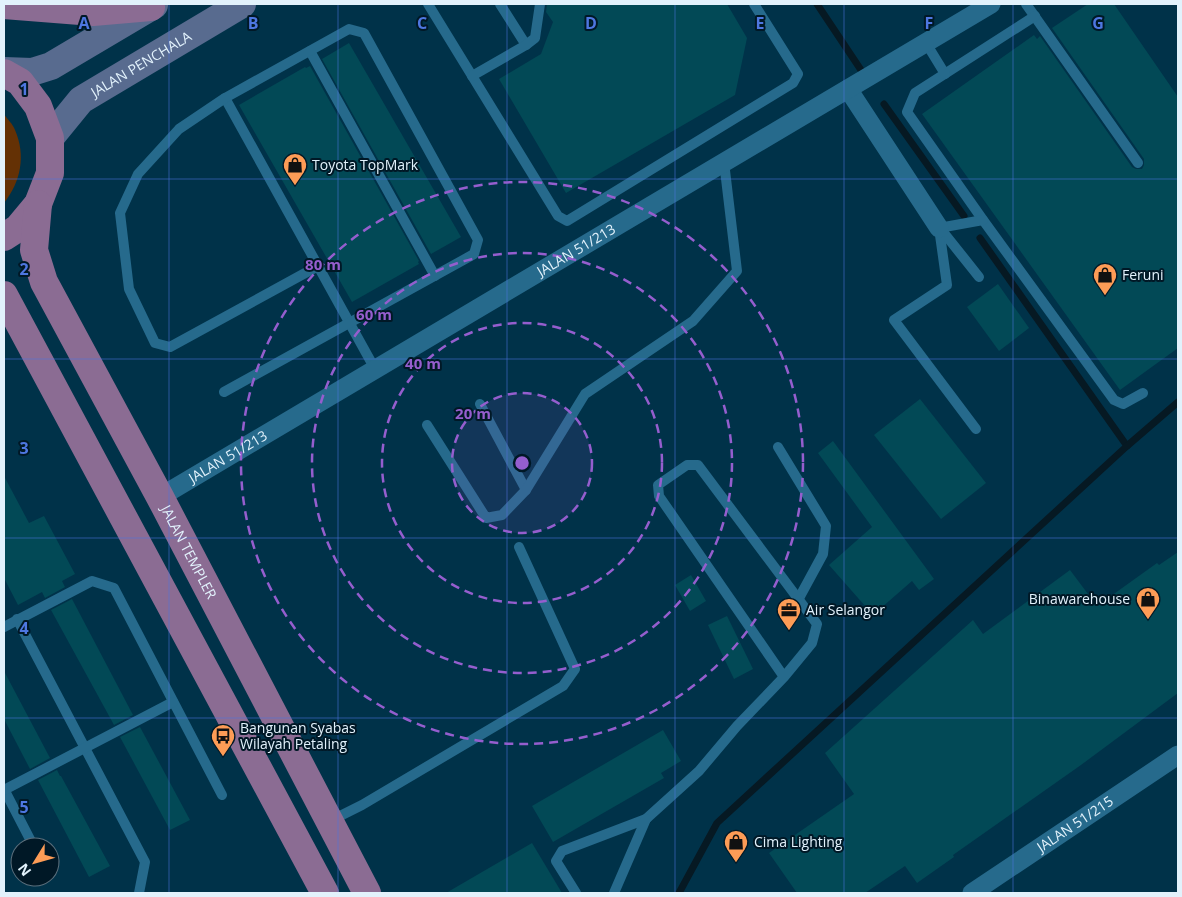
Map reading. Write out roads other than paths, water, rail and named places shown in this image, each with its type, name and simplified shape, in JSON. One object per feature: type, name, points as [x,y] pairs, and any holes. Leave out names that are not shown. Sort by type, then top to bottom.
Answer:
[{"type":"main road","name":"JALAN PENCHALA","points":[[50,138],[81,100],[242,4]]},
{"type":"main road","points":[[4,5],[94,12],[154,5]]},
{"type":"main road","points":[[4,72],[32,72],[51,66],[154,5]]},
{"type":"main road","points":[[4,72],[20,82],[38,106],[50,138],[50,173],[38,204],[18,228],[4,237]]},
{"type":"main road","name":"JALAN TEMPLER","points":[[38,204],[34,250],[44,282],[160,497],[367,893]]},
{"type":"main road","points":[[4,294],[325,893]]},
{"type":"street","name":"JALAN 51/213","points":[[160,497],[991,4]]},
{"type":"street","points":[[848,88],[939,228]]},
{"type":"street","name":"JALAN 51/215","points":[[972,893],[1178,755]]},
{"type":"lane","points":[[428,4],[558,216],[567,221],[793,82],[798,74],[754,4]]},
{"type":"lane","points":[[500,4],[526,45]]},
{"type":"lane","points":[[472,76],[526,45],[534,38],[540,4]]},
{"type":"lane","points":[[1026,4],[1138,163]]},
{"type":"lane","points":[[1035,16],[915,93],[907,112],[1114,400],[1123,404],[1143,393]]},
{"type":"lane","points":[[224,392],[474,254],[478,240],[364,33],[349,29],[225,98],[179,129],[138,174],[120,213],[129,289],[155,343],[170,348],[318,266]]},
{"type":"lane","points":[[926,43],[945,74]]},
{"type":"lane","points":[[310,51],[435,276]]},
{"type":"lane","points":[[225,98],[375,369]]},
{"type":"lane","points":[[427,425],[486,518],[502,514],[526,490],[585,394],[693,321],[737,271],[724,162]]},
{"type":"lane","points":[[939,228],[983,220]]},
{"type":"lane","points":[[939,228],[979,277]]},
{"type":"lane","points":[[939,228],[948,285],[894,320],[976,428]]},
{"type":"lane","points":[[480,404],[526,490]]},
{"type":"lane","points":[[778,447],[826,526],[823,554],[798,600]]},
{"type":"lane","points":[[576,893],[556,861],[562,851],[646,819],[699,771],[737,726],[784,676],[812,642],[816,624],[698,464],[687,465],[658,485],[659,496],[784,676]]},
{"type":"lane","points":[[329,822],[362,805],[563,686],[575,669],[518,547]]},
{"type":"lane","points":[[4,627],[92,581],[114,588],[222,796]]},
{"type":"lane","points":[[17,619],[145,862],[139,893]]},
{"type":"lane","points":[[29,837],[4,789],[173,702]]},
{"type":"lane","points":[[614,893],[646,819]]},
{"type":"waterway","points":[[817,4],[863,73]]},
{"type":"waterway","points":[[884,104],[964,216]]},
{"type":"waterway","points":[[980,238],[1127,446]]},
{"type":"waterway","points":[[679,893],[717,823],[1127,446],[1178,402]]},
{"type":"place","name":"Toyota TopMark","points":[[295,186]]},
{"type":"place","name":"Feruni","points":[[1105,296]]},
{"type":"place","name":"Binawarehouse","points":[[1148,620]]},
{"type":"place","name":"Air Selangor","points":[[789,631]]},
{"type":"place","name":"Bangunan Syabas Wilayah Petaling","points":[[223,757]]},
{"type":"place","name":"Cima Lighting","points":[[736,863]]}]
